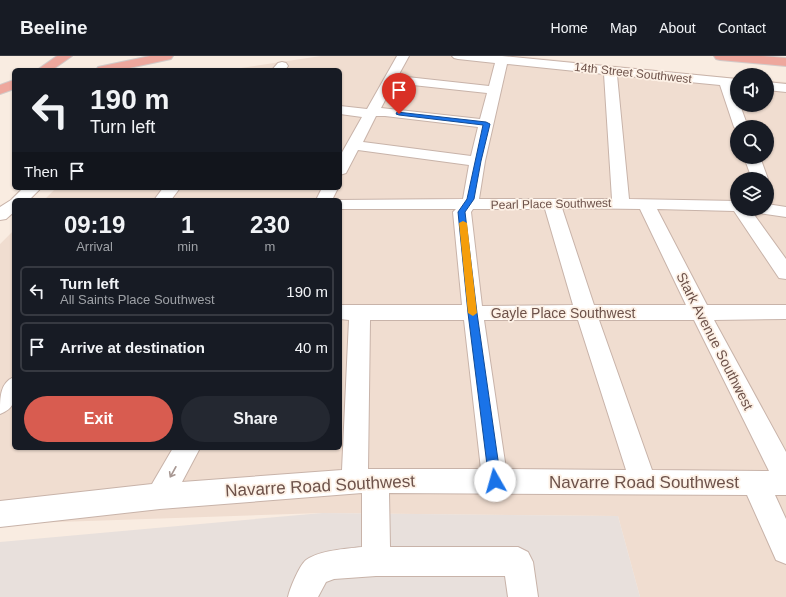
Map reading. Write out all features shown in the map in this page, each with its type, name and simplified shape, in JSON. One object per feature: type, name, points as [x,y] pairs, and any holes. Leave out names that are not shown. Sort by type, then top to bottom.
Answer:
[{"type":"highway","points":[[45,68],[66,56]]},
{"type":"highway","points":[[111,68],[167,56]]},
{"type":"highway","points":[[720,56],[786,62]]},
{"type":"highway","points":[[775,56],[786,57]]},
{"type":"highway","points":[[0,90],[12,85]]},
{"type":"highway","points":[[0,100],[12,96]]},
{"type":"street","points":[[342,166],[403,56]]},
{"type":"street","name":"14th Street Southwest","points":[[458,56],[730,82]]},
{"type":"street","points":[[495,481],[473,313],[462,212],[470,199],[477,161],[502,60]]},
{"type":"street","points":[[610,70],[621,203]]},
{"type":"street","points":[[390,79],[495,90]]},
{"type":"street","points":[[774,87],[786,88]]},
{"type":"street","points":[[342,110],[372,113],[385,112],[486,124]]},
{"type":"street","points":[[354,145],[477,161]]},
{"type":"street","points":[[20,198],[30,190]]},
{"type":"street","points":[[164,198],[170,190]]},
{"type":"street","points":[[552,203],[586,313],[643,482]]},
{"type":"street","name":"Pearl Place Southwest","points":[[342,204],[465,205],[646,203],[730,206]]},
{"type":"street","name":"Stark Avenue Southwest","points":[[646,203],[700,312],[786,478]]},
{"type":"street","points":[[0,215],[12,206]]},
{"type":"street","points":[[746,216],[786,273]]},
{"type":"street","points":[[350,312],[365,481],[376,561]]},
{"type":"street","name":"Gayle Place Southwest","points":[[350,312],[786,312]]},
{"type":"street","points":[[0,404],[12,389]]},
{"type":"street","points":[[160,496],[186,450]]},
{"type":"street","name":"Navarre Road Southwest","points":[[0,514],[160,496],[365,481],[786,483]]},
{"type":"street","points":[[755,482],[786,550]]},
{"type":"street","points":[[303,597],[304,592],[316,571],[334,564],[376,561],[518,562],[523,597]]},
{"type":"shaded area","points":[[321,56],[519,56],[730,77],[730,112],[774,112],[774,81],[786,82],[786,597],[640,597],[618,516],[322,513],[0,524],[0,244],[12,232],[12,450],[342,450],[342,198],[46,198],[54,190],[342,190],[342,68],[241,68]]},
{"type":"shaded area","points":[[322,513],[618,516],[640,597],[0,597],[0,542]]},
{"type":"slow traffic","points":[[463,223],[473,313]]},
{"type":"route","points":[[399,114],[486,124],[470,199],[462,212],[473,313],[495,481]]}]
